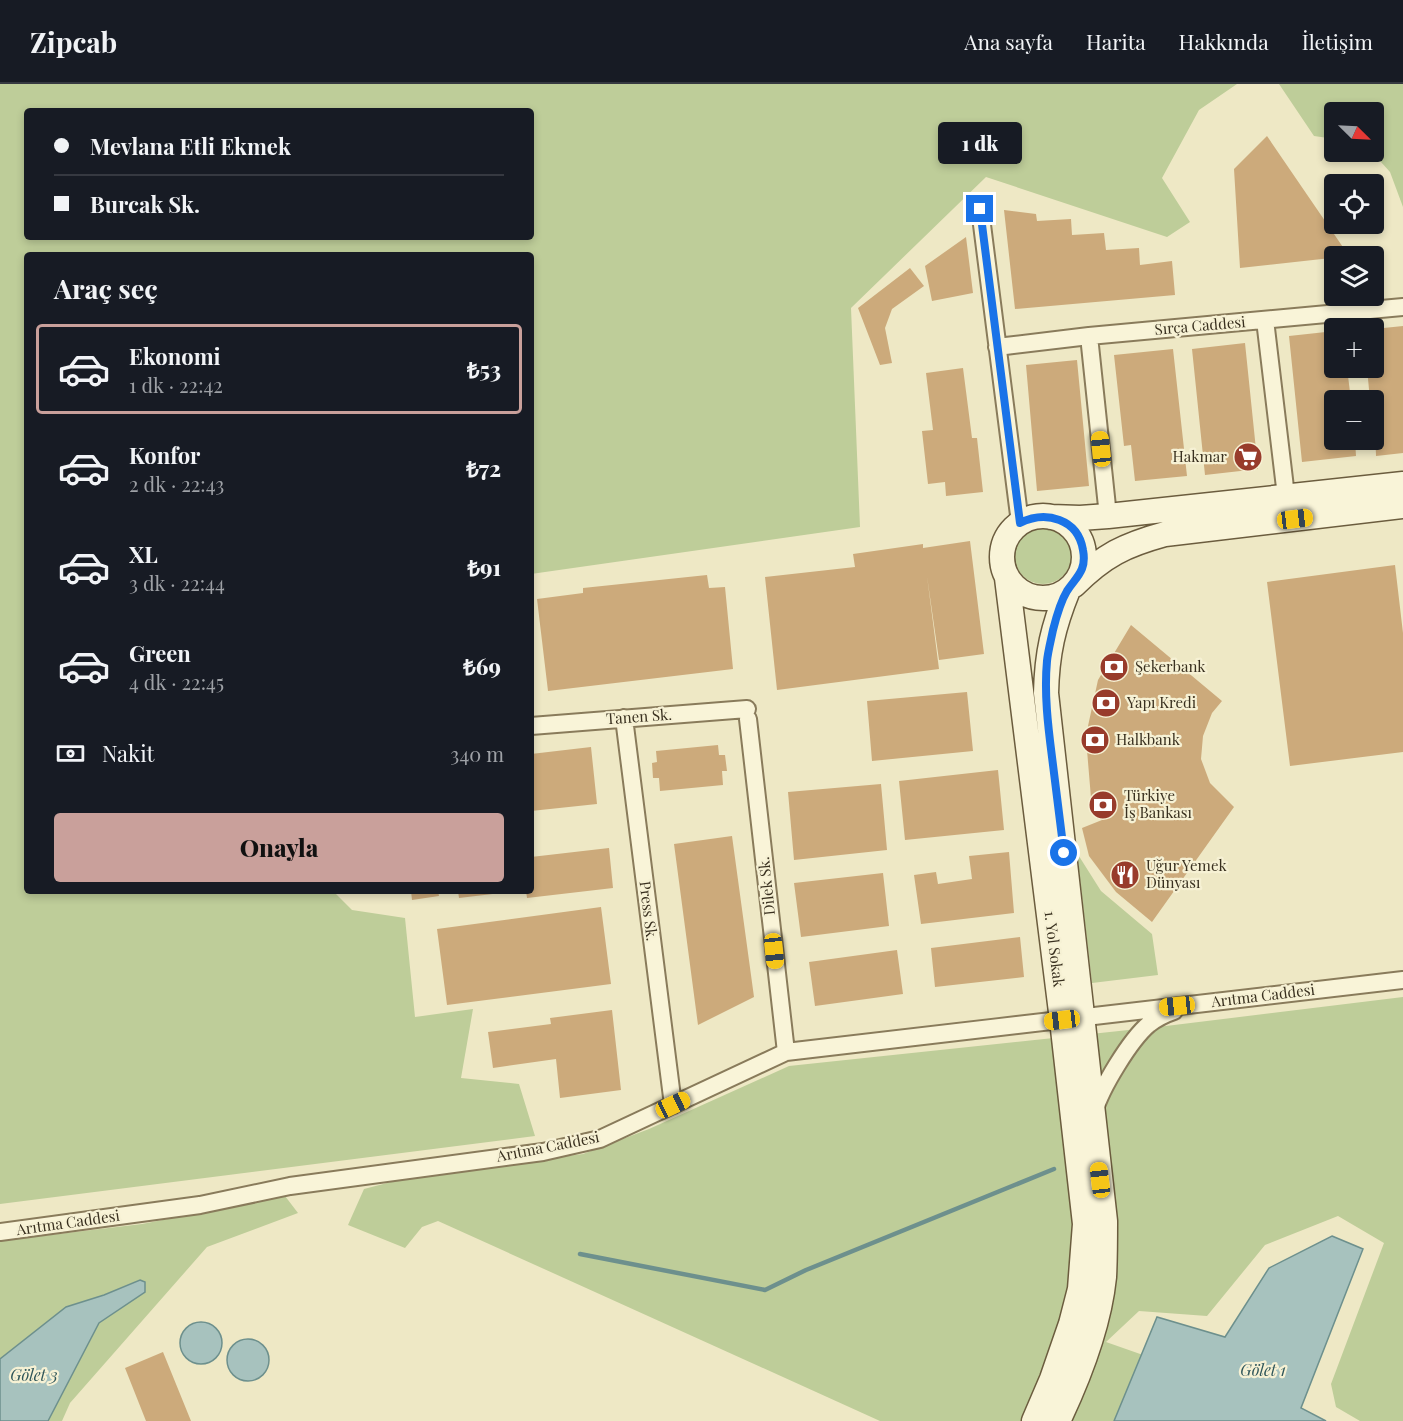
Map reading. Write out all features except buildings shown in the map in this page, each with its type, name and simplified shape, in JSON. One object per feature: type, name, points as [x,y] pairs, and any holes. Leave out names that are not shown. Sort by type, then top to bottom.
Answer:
[{"type":"main road","points":[[1020,523],[1040,516],[1080,518],[1108,516],[1403,484]]},
{"type":"main road","name":"1. Yol Sokak","points":[[1007,578],[1016,589],[1035,597],[1055,597],[1071,587],[1112,553],[1133,543],[1165,534],[1403,506]]},
{"type":"main road","name":"1. Yol Sokak","points":[[1034,1421],[1052,1379],[1071,1324],[1080,1289],[1085,1224],[1073,1018],[1046,693],[1047,660],[1055,624],[1083,565],[1084,552],[1073,529],[1063,521],[1051,516]]},
{"type":"main road","name":"1. Yol Sokak","points":[[1020,523],[1008,537],[1002,554],[1003,567],[1007,578],[1073,1018],[1092,1118],[1105,1221],[1104,1278],[1089,1340],[1070,1396],[1058,1421]]},
{"type":"street","points":[[980,209],[1020,523]]},
{"type":"street","name":"Sırça Caddesi","points":[[997,347],[1089,336],[1403,307]]},
{"type":"street","points":[[1265,320],[1286,496]]},
{"type":"street","points":[[1089,336],[1108,516]]},
{"type":"street","name":"Tanen Sk.","points":[[534,726],[624,718],[747,714]]},
{"type":"street","name":"Dilek Sk.","points":[[747,714],[786,1052]]},
{"type":"street","name":"Press Sk.","points":[[624,718],[673,1105]]},
{"type":"street","name":"Arıtma Caddesi","points":[[0,1232],[200,1205],[290,1186],[543,1152],[600,1139],[786,1052],[1403,980]]},
{"type":"street","points":[[1092,1118],[1102,1092],[1136,1038],[1149,1024],[1164,1014],[1200,1003]]},
{"type":"green space","points":[[0,84],[1237,84],[1199,110],[1162,178],[1190,222],[1167,237],[986,177],[851,308],[860,527],[534,574],[534,252],[24,252],[24,894],[336,894],[352,910],[405,918],[415,1017],[473,1009],[461,1078],[519,1084],[535,1136],[0,1204]]},
{"type":"green space","points":[[1279,84],[1403,84],[1403,207],[1390,172],[1381,162],[1384,162],[1384,102],[1324,102],[1324,137],[1314,136]]},
{"type":"green space","points":[[1037,526],[1049,526],[1064,534],[1072,549],[1072,561],[1064,576],[1049,584],[1037,584],[1022,576],[1014,561],[1014,549],[1022,534]]},
{"type":"green space","points":[[1077,853],[1101,891],[1152,934],[1158,975],[1092,983]]},
{"type":"green space","points":[[1403,997],[1403,1421],[1360,1421],[1336,1407],[1331,1384],[1384,1243],[1338,1216],[1265,1245],[1207,1316],[1139,1311],[1106,1342],[1163,1362],[1129,1421],[880,1421],[438,1221],[422,1227],[405,1248],[348,1225],[364,1189],[414,1176],[583,1154],[649,1129],[789,1066],[1166,1026]]},
{"type":"green space","points":[[285,1196],[298,1213],[207,1247],[70,1403],[62,1421],[48,1421],[99,1323],[145,1292],[140,1280],[66,1307],[0,1359],[0,1241],[142,1224]]},
{"type":"water","name":"Gölet 1","points":[[1332,1236],[1363,1249],[1301,1408],[1326,1421],[1114,1421],[1157,1317],[1225,1337],[1269,1268]]},
{"type":"water","name":"Gölet 3","points":[[140,1280],[145,1282],[145,1292],[99,1323],[48,1421],[0,1421],[0,1359],[66,1307]]},
{"type":"water","points":[[201,1322],[209,1323],[216,1328],[221,1335],[221,1351],[216,1358],[209,1363],[201,1364],[193,1363],[186,1358],[181,1351],[180,1343],[181,1335],[186,1328],[193,1323]]},
{"type":"water","points":[[248,1339],[256,1340],[263,1345],[268,1352],[268,1368],[263,1375],[256,1380],[248,1381],[240,1380],[233,1375],[228,1368],[227,1360],[228,1352],[233,1345],[240,1340]]},
{"type":"waterway","points":[[580,1254],[765,1290],[806,1270],[1054,1169]]},
{"type":"place","name":"Hakmar","points":[[1248,457]]},
{"type":"place","name":"Şekerbank","points":[[1114,667]]},
{"type":"place","name":"Yapı Kredi","points":[[1106,703]]},
{"type":"place","name":"Halkbank","points":[[1095,740]]},
{"type":"place","name":"Türkiye İş Bankası","points":[[1103,805]]},
{"type":"place","name":"Uğur Yemek Dünyası","points":[[1125,875]]},
{"type":"route","points":[[980,209],[1020,523],[1040,516],[1051,516],[1063,521],[1073,529],[1084,552],[1080,576],[1068,590],[1055,624],[1047,660],[1048,721],[1064,853]]}]
